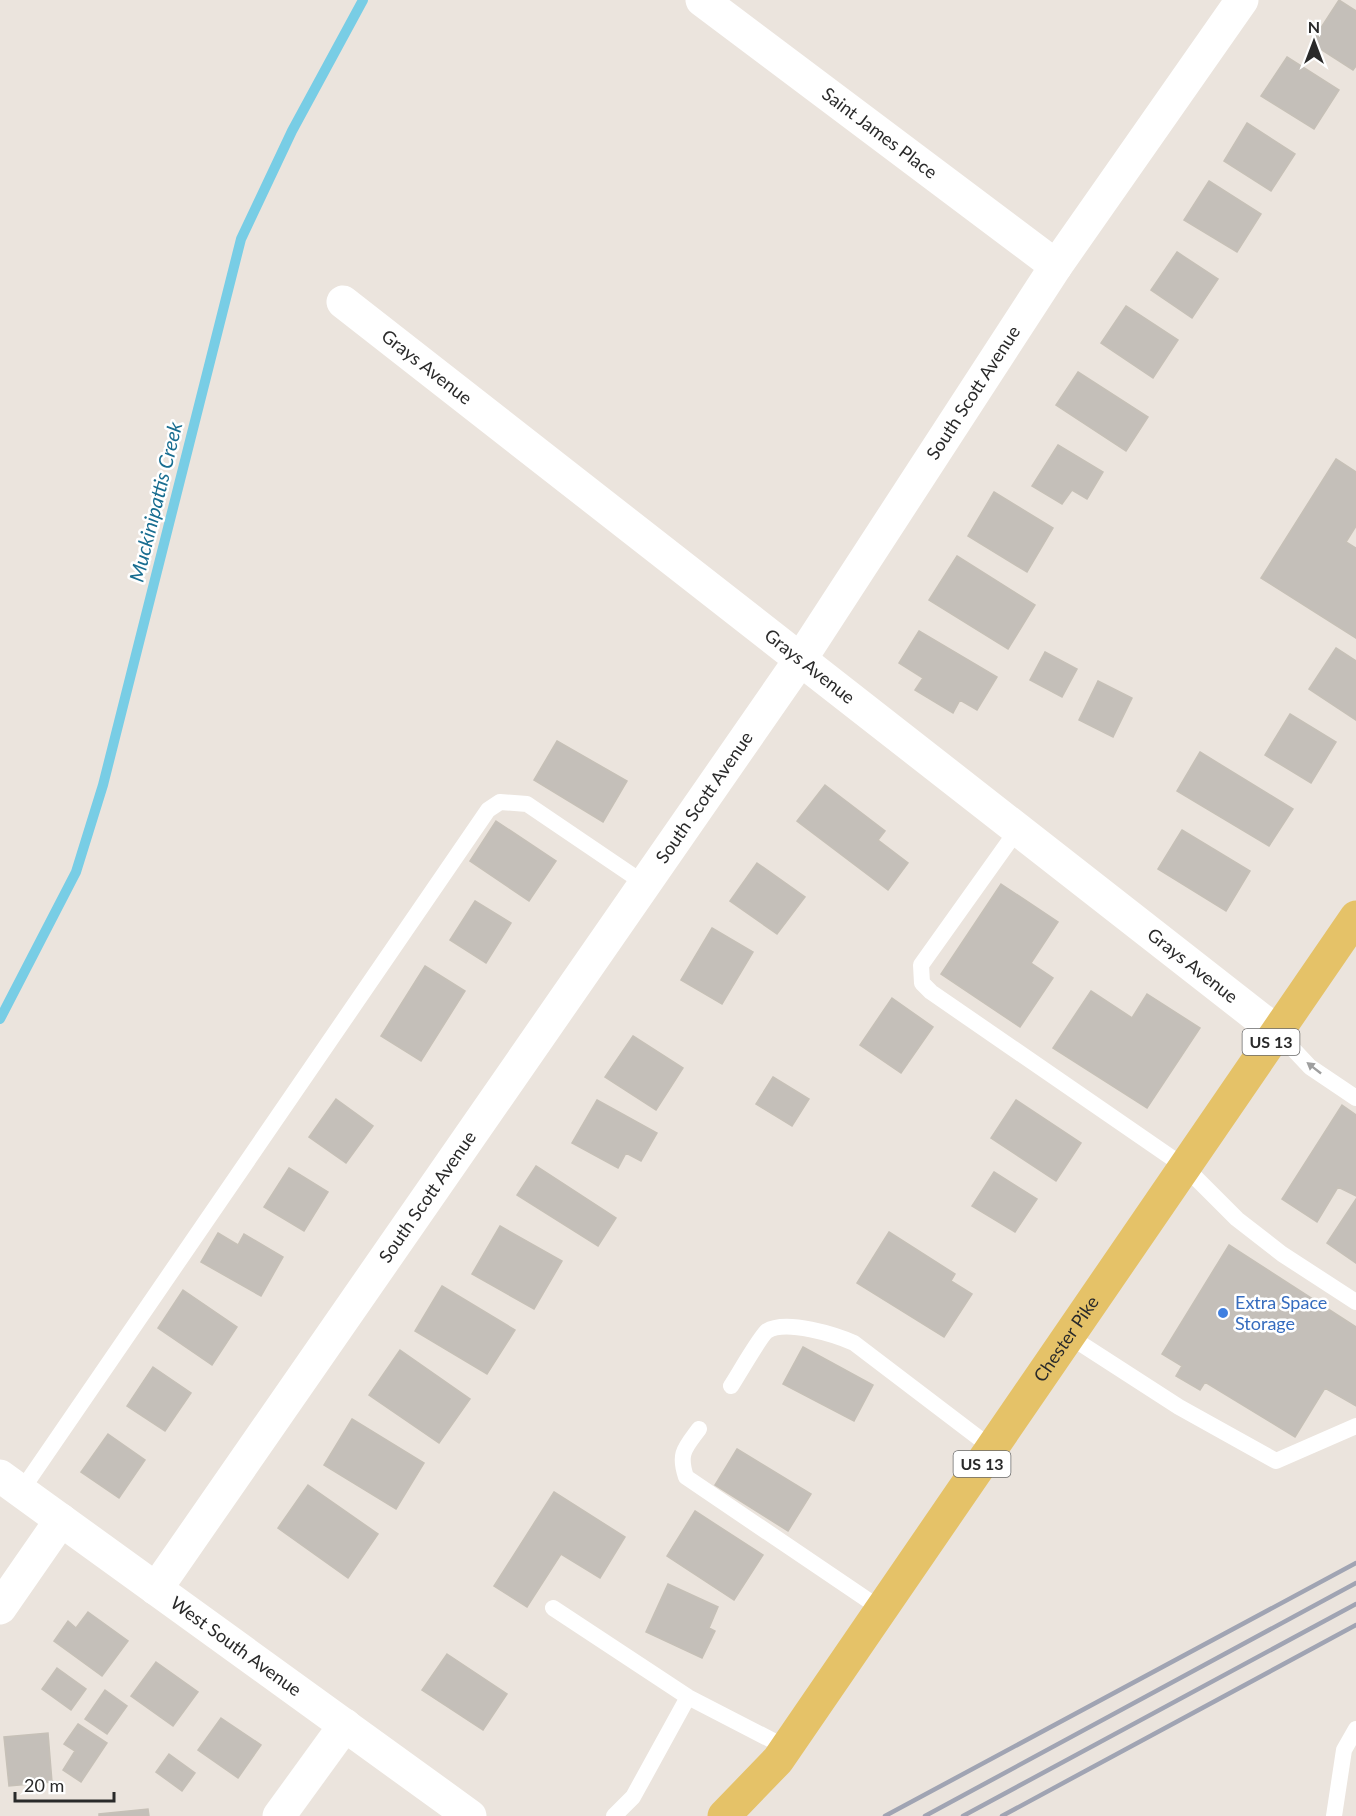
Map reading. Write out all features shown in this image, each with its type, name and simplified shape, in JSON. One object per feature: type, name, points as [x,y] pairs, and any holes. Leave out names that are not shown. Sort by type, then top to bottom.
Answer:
[{"type":"main road","name":"Chester Pike","points":[[723,1816],[782,1754],[1356,917]]},
{"type":"main road","name":"Chester Pike","points":[[753,1816],[782,1754]]},
{"type":"street","name":"Saint James Place","points":[[702,0],[1056,266]]},
{"type":"street","name":"South Scott Avenue","points":[[156,1589],[800,660],[1056,266],[1242,0]]},
{"type":"street","name":"Grays Avenue","points":[[343,302],[1277,1032]]},
{"type":"street","name":"West South Avenue","points":[[11,1484],[470,1816]]},
{"type":"street","points":[[0,1608],[61,1520]]},
{"type":"street","points":[[279,1816],[345,1725]]},
{"type":"lane","points":[[11,1484],[488,810],[500,802],[527,804],[645,884]]},
{"type":"lane","points":[[1018,829],[921,964],[922,982],[931,992],[1185,1167],[1246,1226],[1282,1254],[1356,1302]]},
{"type":"lane","points":[[1277,1032],[1310,1067],[1356,1098]]},
{"type":"lane","points":[[731,1386],[766,1332],[778,1328],[795,1328],[835,1335],[854,1343],[992,1448]]},
{"type":"lane","points":[[1070,1336],[1179,1407],[1276,1461],[1356,1426]]},
{"type":"lane","points":[[699,1429],[682,1453],[682,1465],[686,1477],[881,1609]]},
{"type":"lane","points":[[553,1608],[688,1697],[782,1754]]},
{"type":"lane","points":[[614,1816],[633,1797],[688,1697]]},
{"type":"lane","points":[[1334,1816],[1344,1750],[1356,1729]]},
{"type":"building","points":[[1339,0],[1356,11],[1356,66],[1353,70],[1311,43]]},
{"type":"building","points":[[1287,57],[1339,90],[1314,129],[1261,96]]},
{"type":"building","points":[[1247,123],[1295,154],[1271,191],[1224,161]]},
{"type":"building","points":[[1209,181],[1261,214],[1237,252],[1184,220]]},
{"type":"building","points":[[1177,252],[1218,279],[1192,318],[1151,290]]},
{"type":"building","points":[[1126,306],[1178,340],[1153,378],[1101,343]]},
{"type":"building","points":[[1078,372],[1148,417],[1126,451],[1056,405]]},
{"type":"building","points":[[1058,445],[1103,472],[1087,499],[1072,490],[1062,504],[1032,486]]},
{"type":"building","points":[[1336,459],[1356,472],[1356,526],[1346,542],[1356,548],[1356,638],[1261,578]]},
{"type":"building","points":[[994,492],[1053,528],[1027,572],[968,536]]},
{"type":"building","points":[[957,556],[1035,605],[1008,649],[929,600]]},
{"type":"building","points":[[919,631],[997,677],[977,710],[960,700],[953,713],[915,690],[923,678],[899,663]]},
{"type":"building","points":[[1336,648],[1356,661],[1356,720],[1309,689]]},
{"type":"building","points":[[1045,652],[1077,669],[1062,697],[1030,680]]},
{"type":"building","points":[[1098,681],[1132,698],[1113,737],[1079,720]]},
{"type":"building","points":[[1290,714],[1336,742],[1311,783],[1265,755]]},
{"type":"building","points":[[557,741],[627,781],[603,822],[534,780]]},
{"type":"building","points":[[1200,752],[1293,809],[1269,846],[1177,791]]},
{"type":"building","points":[[825,785],[885,831],[878,840],[908,863],[888,890],[797,821]]},
{"type":"building","points":[[496,821],[556,861],[529,901],[470,861]]},
{"type":"building","points":[[1182,830],[1250,871],[1226,911],[1158,869]]},
{"type":"building","points":[[757,863],[805,897],[777,934],[730,901]]},
{"type":"building","points":[[1001,884],[1058,922],[1031,963],[1053,978],[1020,1027],[941,974]]},
{"type":"building","points":[[475,901],[511,923],[486,963],[450,940]]},
{"type":"building","points":[[712,928],[753,952],[722,1004],[681,980]]},
{"type":"building","points":[[425,966],[465,991],[421,1061],[381,1036]]},
{"type":"building","points":[[1091,991],[1132,1018],[1147,994],[1200,1028],[1147,1108],[1053,1048]]},
{"type":"building","points":[[892,998],[933,1027],[901,1073],[860,1045]]},
{"type":"building","points":[[633,1036],[683,1068],[656,1110],[605,1077]]},
{"type":"building","points":[[773,1077],[809,1099],[792,1126],[756,1104]]},
{"type":"building","points":[[336,1099],[373,1126],[346,1163],[309,1137]]},
{"type":"building","points":[[597,1100],[657,1133],[641,1161],[626,1153],[618,1168],[572,1143]]},
{"type":"building","points":[[1016,1100],[1081,1143],[1056,1181],[991,1138]]},
{"type":"building","points":[[1342,1105],[1356,1115],[1356,1196],[1338,1187],[1317,1222],[1282,1199]]},
{"type":"building","points":[[536,1166],[616,1218],[598,1246],[517,1195]]},
{"type":"building","points":[[289,1168],[328,1192],[304,1231],[264,1207]]},
{"type":"building","points":[[994,1172],[1037,1199],[1015,1232],[972,1206]]},
{"type":"building","points":[[1356,1199],[1356,1263],[1327,1243]]},
{"type":"building","points":[[500,1226],[562,1261],[534,1309],[472,1274]]},
{"type":"building","points":[[889,1232],[955,1274],[951,1281],[972,1294],[944,1337],[857,1283]]},
{"type":"building","points":[[218,1233],[238,1245],[244,1234],[283,1257],[261,1296],[201,1262]]},
{"type":"building","points":[[1229,1245],[1356,1327],[1356,1406],[1325,1388],[1295,1437],[1205,1382],[1200,1390],[1176,1376],[1182,1366],[1162,1354]]},
{"type":"building","points":[[442,1286],[515,1330],[487,1374],[415,1331]]},
{"type":"building","points":[[183,1290],[237,1327],[212,1365],[158,1328]]},
{"type":"building","points":[[803,1347],[873,1385],[854,1421],[783,1384]]},
{"type":"building","points":[[400,1350],[470,1399],[439,1443],[369,1395]]},
{"type":"building","points":[[153,1367],[191,1393],[165,1431],[127,1406]]},
{"type":"building","points":[[352,1419],[424,1463],[396,1509],[324,1465]]},
{"type":"building","points":[[108,1434],[145,1460],[119,1498],[81,1472]]},
{"type":"building","points":[[737,1449],[811,1494],[788,1531],[715,1485]]},
{"type":"building","points":[[308,1485],[378,1534],[348,1578],[278,1528]]},
{"type":"building","points":[[554,1492],[625,1537],[600,1578],[561,1554],[527,1607],[494,1586]]},
{"type":"building","points":[[695,1511],[763,1555],[734,1600],[667,1556]]},
{"type":"building","points":[[668,1584],[718,1607],[709,1628],[715,1631],[702,1658],[646,1632]]},
{"type":"building","points":[[88,1612],[128,1641],[102,1676],[54,1641],[68,1621],[76,1628]]},
{"type":"building","points":[[447,1654],[507,1694],[483,1730],[422,1690]]},
{"type":"building","points":[[156,1662],[198,1692],[173,1726],[131,1696]]},
{"type":"building","points":[[57,1668],[86,1689],[71,1710],[42,1689]]},
{"type":"building","points":[[105,1690],[127,1706],[107,1734],[85,1719]]},
{"type":"building","points":[[221,1718],[261,1745],[238,1778],[198,1750]]},
{"type":"building","points":[[78,1724],[107,1743],[81,1782],[63,1770],[75,1751],[64,1744]]},
{"type":"building","points":[[48,1733],[52,1782],[9,1786],[4,1737]]},
{"type":"building","points":[[169,1754],[195,1773],[182,1791],[156,1772]]},
{"type":"building","points":[[148,1809],[149,1816],[99,1816],[99,1814]]},
{"type":"waterway","name":"Muckinipattis Creek","points":[[0,1019],[76,872],[103,785],[241,239],[292,131],[363,0]]},
{"type":"railway","points":[[885,1816],[1356,1563]]},
{"type":"railway","points":[[925,1816],[1356,1583]]},
{"type":"railway","points":[[963,1816],[1356,1604]]},
{"type":"railway","points":[[1002,1816],[1356,1625]]},
{"type":"place","name":"Extra Space Storage","points":[[1223,1313]]}]
